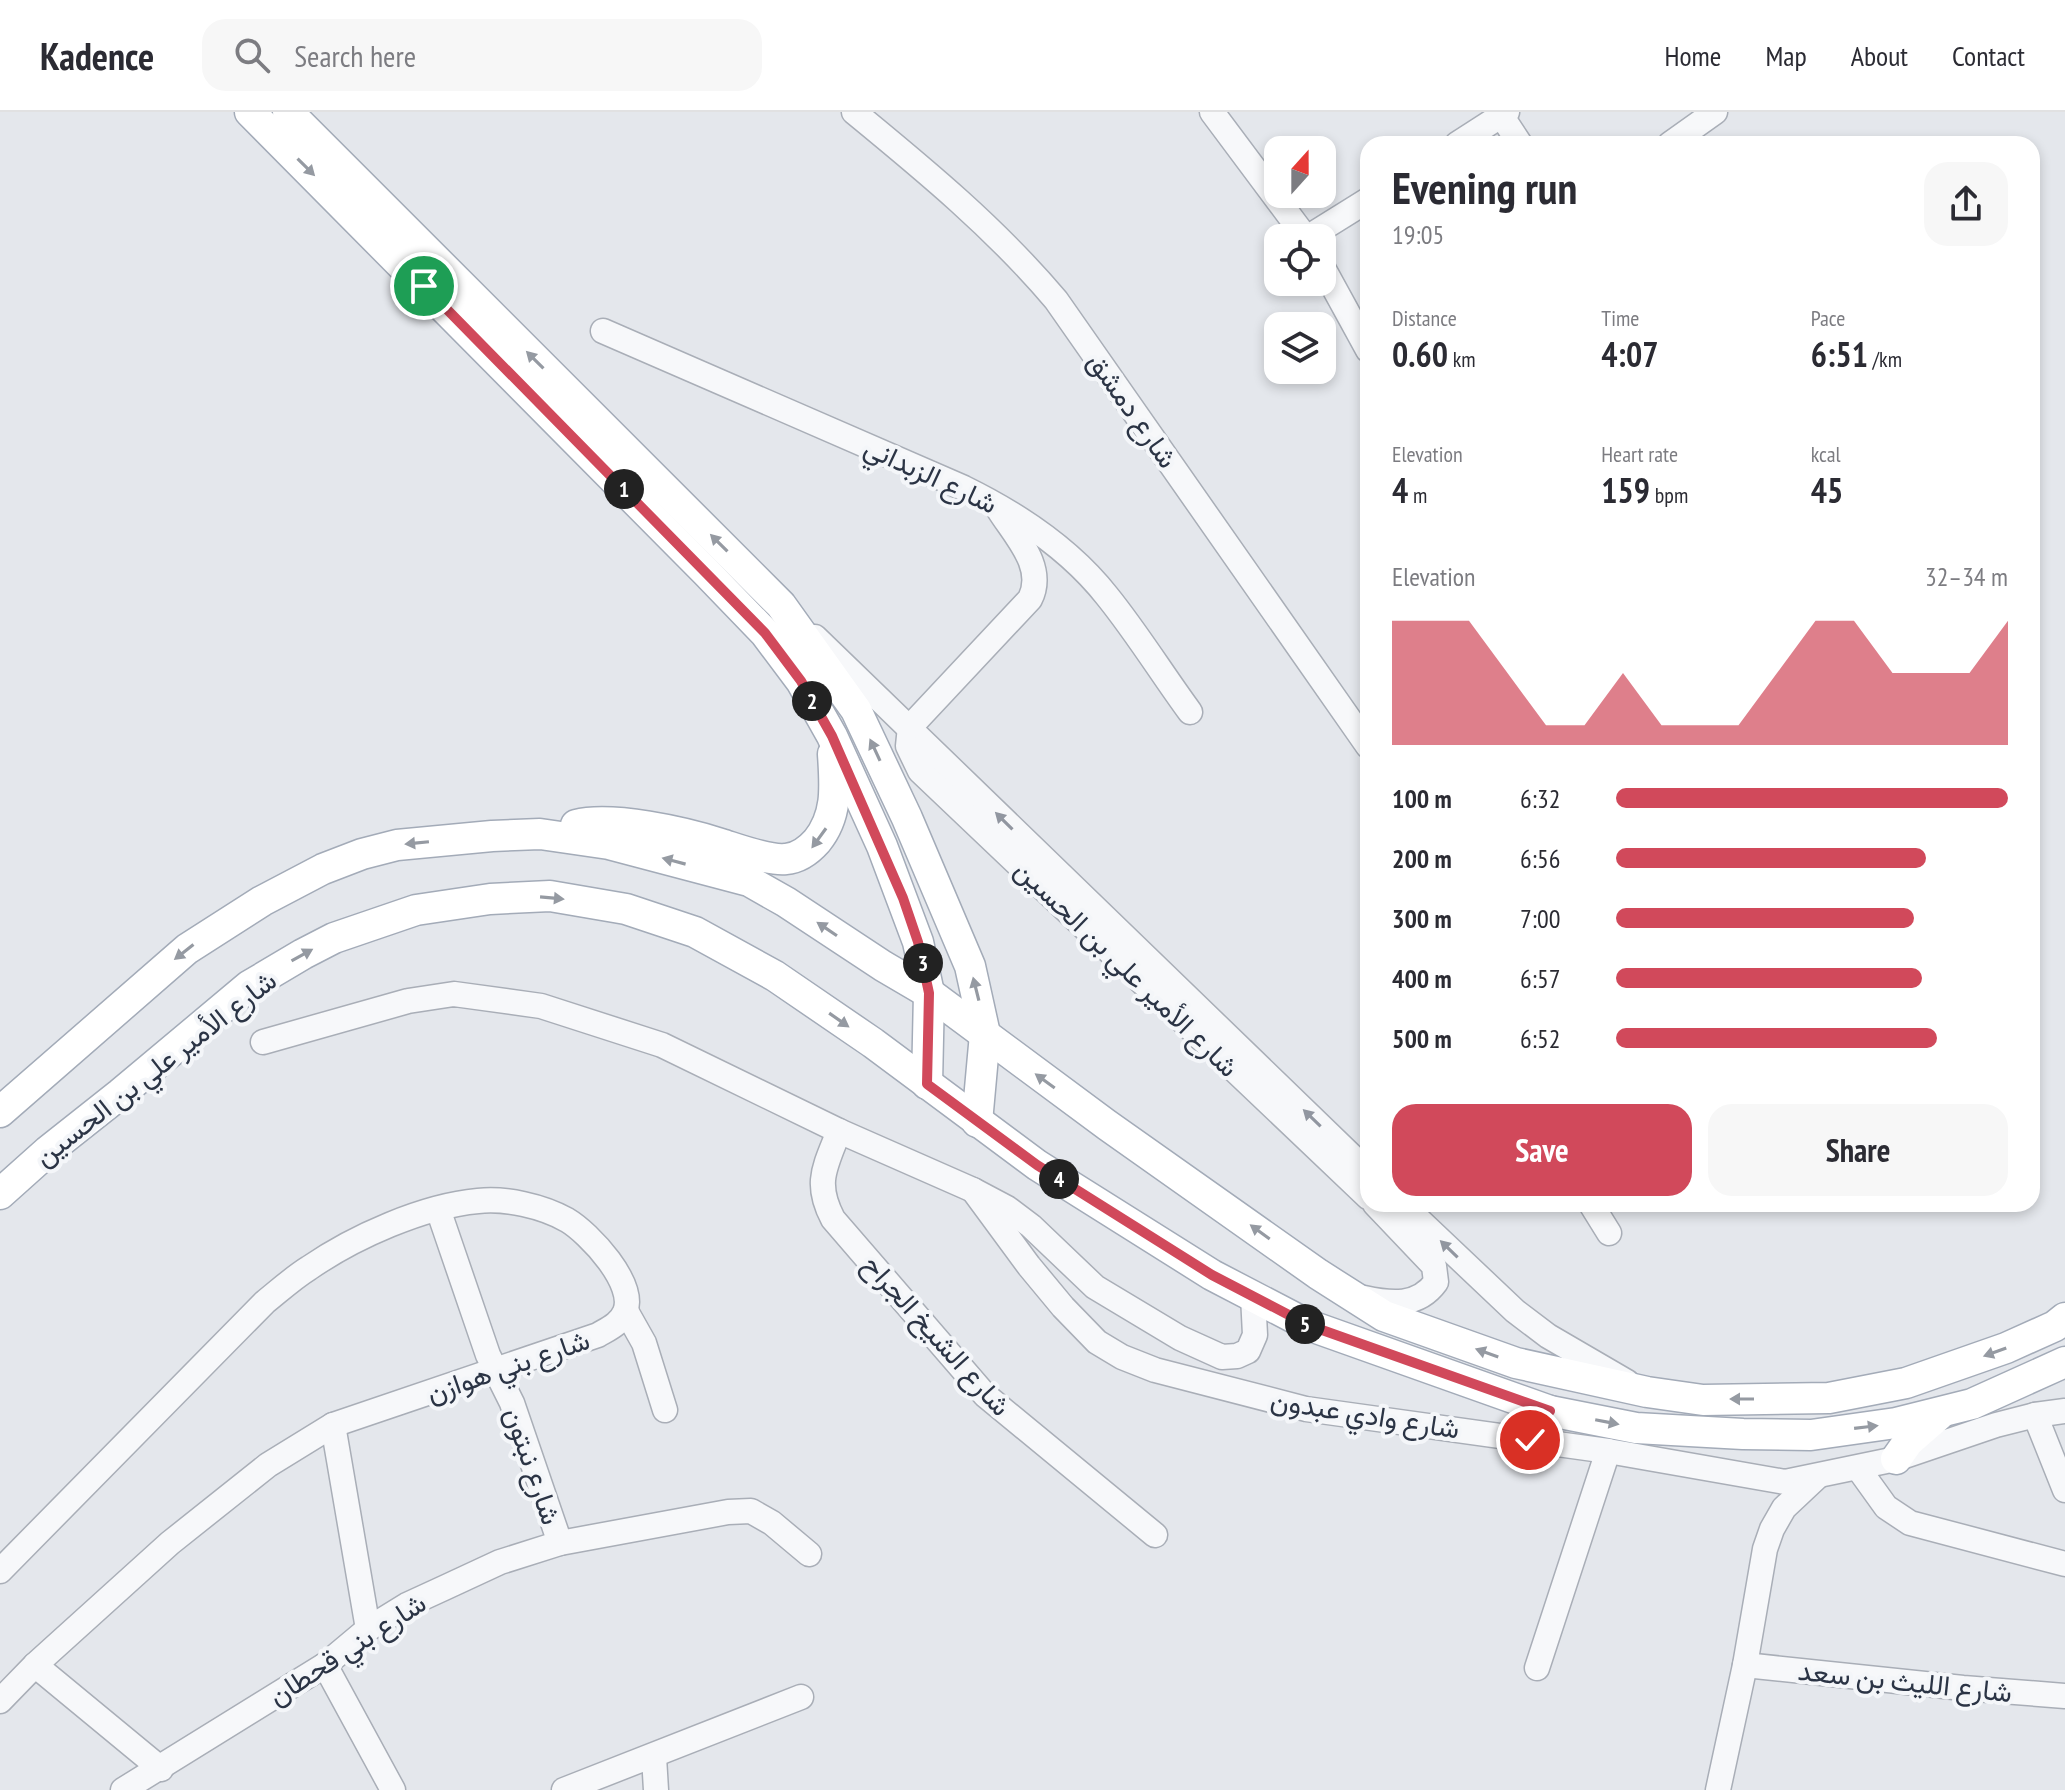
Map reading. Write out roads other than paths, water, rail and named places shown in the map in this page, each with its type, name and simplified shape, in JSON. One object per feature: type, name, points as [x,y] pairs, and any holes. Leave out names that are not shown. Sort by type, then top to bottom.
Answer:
[{"type":"main road","points":[[250,112],[765,633],[801,681],[832,736],[903,898],[918,942],[929,993],[927,1084]]},
{"type":"main road","name":"شارع الأمير علي بن الحسين","points":[[288,112],[781,605],[856,710],[956,929],[977,993],[985,1034],[977,1122]]},
{"type":"main road","points":[[540,834],[592,821],[657,829],[786,860],[809,851],[825,830],[834,811],[832,736]]},
{"type":"main road","points":[[0,1112],[187,949],[262,901],[362,854],[397,845],[540,834],[609,844],[749,881],[929,993],[1107,1125],[1384,1316],[1516,1363],[1647,1392],[1703,1400],[1829,1398],[1906,1383],[2006,1348],[2055,1326],[2065,1318]]},
{"type":"main road","name":"شارع الأمير علي بن الحسين","points":[[0,1194],[249,986],[334,938],[393,916],[490,899],[550,896],[626,909],[695,932],[775,976],[1051,1174],[1212,1275],[1308,1325],[1550,1411],[1636,1428],[1811,1435],[1896,1423],[1972,1404],[2065,1362]]},
{"type":"main road","points":[[1530,1440],[1550,1411]]},
{"type":"main road","points":[[1896,1459],[1908,1442],[1946,1411]]},
{"type":"street","name":"شارع دمشق","points":[[854,112],[966,205],[1019,256],[1056,300],[1360,735]]},
{"type":"street","points":[[1212,112],[1296,224]]},
{"type":"street","points":[[1681,136],[1715,112]]},
{"type":"street","points":[[1469,136],[1503,113],[1516,136]]},
{"type":"street","points":[[1329,224],[1360,205]]},
{"type":"street","points":[[1336,292],[1360,335]]},
{"type":"street","name":"شارع الزبداني","points":[[603,331],[995,503],[1041,534],[1082,569],[1106,595],[1190,712]]},
{"type":"street","points":[[910,727],[1030,599],[1036,588],[1034,567],[995,503]]},
{"type":"street","name":"شارع الأمير علي بن الحسين","points":[[781,605],[1360,1164]]},
{"type":"street","name":"شارع الأمير علي بن الحسين","points":[[910,727],[908,746],[920,771],[1360,1189]]},
{"type":"street","points":[[263,1042],[408,1001],[454,994],[541,1006],[662,1045],[839,1131],[973,1190],[1007,1208],[1031,1226],[1095,1287],[1180,1338],[1222,1357],[1248,1351],[1255,1335],[1253,1296]]},
{"type":"street","name":"شارع الشيخ الجراح","points":[[839,1131],[823,1171],[821,1187],[833,1219],[985,1395],[1155,1535]]},
{"type":"street","name":"شارع وادي عبدون","points":[[973,1190],[1037,1276],[1097,1342],[1122,1357],[1155,1370],[1306,1409],[1608,1451],[1785,1482],[1896,1459],[2035,1415],[2065,1411]]},
{"type":"street","points":[[0,1571],[265,1302],[307,1268],[345,1246],[438,1209],[479,1201],[516,1202],[565,1219],[589,1236],[611,1264],[627,1294],[626,1311],[644,1343],[665,1410]]},
{"type":"street","name":"شارع نبتون","points":[[438,1209],[496,1371],[512,1403],[560,1543]]},
{"type":"street","points":[[1353,1296],[1391,1304],[1409,1301],[1429,1291],[1436,1282],[1434,1266],[1383,1212]]},
{"type":"street","points":[[1410,1212],[1515,1311],[1578,1355],[1647,1392]]},
{"type":"street","points":[[1596,1212],[1609,1233]]},
{"type":"street","name":"شارع بني هوازن","points":[[0,1701],[35,1665],[170,1543],[268,1465],[333,1425],[598,1335],[617,1325],[626,1311]]},
{"type":"street","points":[[1222,1357],[1222,1387]]},
{"type":"street","points":[[2035,1415],[2065,1490]]},
{"type":"street","points":[[333,1425],[368,1629]]},
{"type":"street","points":[[1537,1668],[1608,1451]]},
{"type":"street","points":[[1858,1468],[1886,1507],[1910,1523],[2065,1564]]},
{"type":"street","points":[[1718,1790],[1745,1665],[1765,1549],[1784,1508],[1817,1477]]},
{"type":"street","name":"شارع بني قحطان","points":[[123,1790],[325,1665],[368,1629],[407,1605],[500,1562],[560,1543],[728,1512],[751,1511],[772,1523],[809,1554]]},
{"type":"street","points":[[35,1665],[161,1769]]},
{"type":"street","points":[[325,1665],[393,1790]]},
{"type":"street","name":"شارع الليث بن سعد","points":[[1745,1665],[2065,1696]]},
{"type":"street","points":[[564,1790],[801,1697]]},
{"type":"street","points":[[654,1757],[656,1790]]}]
